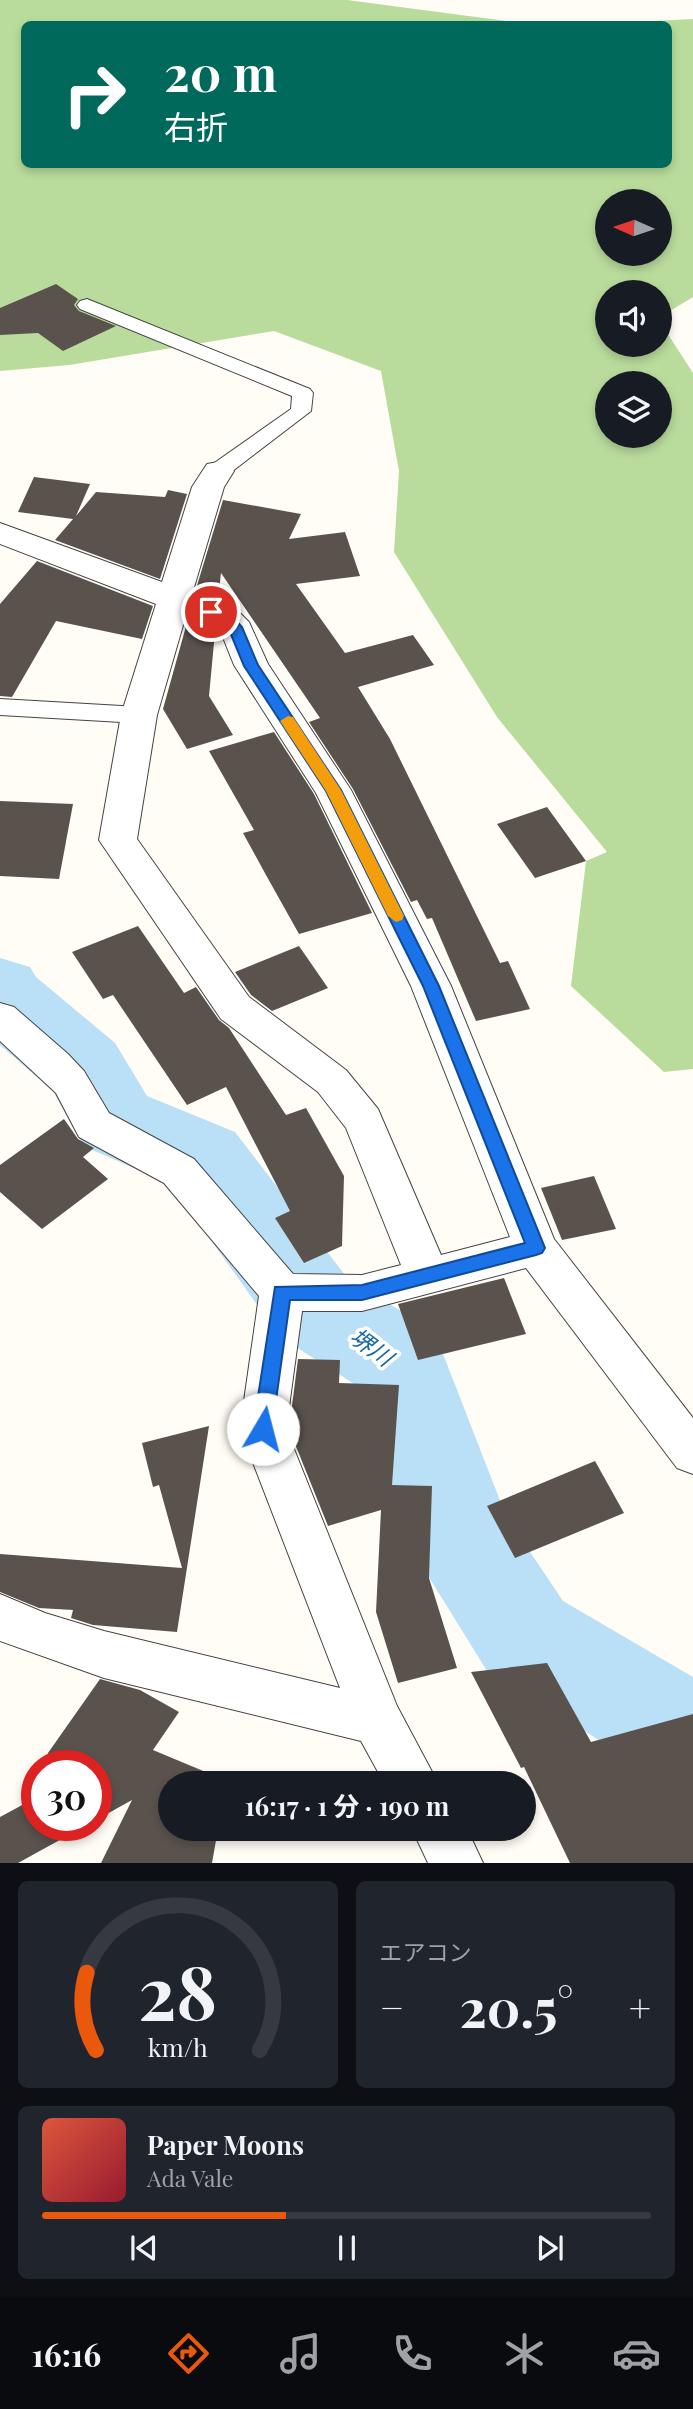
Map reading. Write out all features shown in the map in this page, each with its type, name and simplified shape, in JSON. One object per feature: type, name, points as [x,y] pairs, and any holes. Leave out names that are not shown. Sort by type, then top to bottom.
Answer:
[{"type":"street","points":[[218,471],[208,487],[172,598],[139,715],[118,841],[235,1008],[332,1081],[363,1120],[428,1276]]},
{"type":"street","points":[[0,533],[225,618],[237,630],[251,666],[333,790],[431,986],[536,1248],[693,1454]]},
{"type":"street","points":[[0,1018],[70,1082],[94,1125],[179,1171],[282,1293],[263,1429],[377,1720],[405,1771]]},
{"type":"street","points":[[282,1293],[362,1293],[536,1248]]},
{"type":"street","points":[[0,1616],[40,1636],[89,1652],[377,1720]]},
{"type":"street","points":[[445,1841],[457,1863]]},
{"type":"lane","points":[[87,305],[303,393],[301,411],[218,471]]},
{"type":"lane","points":[[0,707],[139,715]]},
{"type":"green space","points":[[0,0],[347,0],[506,21],[21,21],[21,168],[672,168],[672,21],[655,21],[693,19],[693,297],[672,310],[672,280],[595,280],[595,357],[672,357],[672,341],[693,373],[693,1069],[664,1072],[571,986],[586,861],[607,852],[497,717],[394,552],[399,471],[381,371],[274,331],[69,365],[0,371]]},
{"type":"building","points":[[56,284],[78,299],[74,305],[79,311],[116,326],[63,351],[38,333],[0,335],[0,308]]},
{"type":"building","points":[[34,477],[90,484],[76,516],[96,492],[165,497],[168,490],[187,494],[160,579],[55,540],[73,519],[18,512]]},
{"type":"building","points":[[223,500],[301,514],[289,539],[345,532],[360,576],[296,584],[345,653],[413,635],[434,665],[358,687],[390,739],[500,963],[508,961],[530,1009],[476,1021],[432,918],[427,919],[417,900],[411,902],[353,789],[309,722],[320,718],[221,573],[218,600],[195,592]]},
{"type":"building","points":[[37,561],[153,606],[142,639],[56,621],[12,697],[0,696],[0,604]]},
{"type":"building","points":[[188,619],[215,632],[209,696],[233,735],[187,749],[163,709]]},
{"type":"building","points":[[274,732],[314,794],[372,913],[299,934],[243,833],[254,830],[209,751]]},
{"type":"building","points":[[0,801],[73,804],[59,879],[0,876]]},
{"type":"building","points":[[547,807],[586,861],[535,878],[497,824]]},
{"type":"building","points":[[138,926],[184,993],[196,987],[219,1020],[229,1028],[286,1115],[306,1108],[344,1176],[342,1246],[304,1263],[275,1218],[290,1211],[226,1087],[187,1105],[113,995],[103,999],[72,952]]},
{"type":"building","points":[[299,946],[328,988],[272,1011],[251,995],[235,972]]},
{"type":"building","points":[[64,1119],[78,1139],[94,1148],[83,1157],[108,1179],[42,1229],[0,1192],[0,1165]]},
{"type":"building","points":[[594,1176],[616,1229],[562,1240],[541,1188]]},
{"type":"building","points":[[504,1278],[526,1334],[418,1360],[398,1304]]},
{"type":"building","points":[[298,1359],[340,1360],[339,1383],[399,1385],[392,1485],[432,1486],[429,1578],[457,1668],[398,1683],[376,1612],[381,1510],[328,1526],[289,1429]]},
{"type":"building","points":[[209,1426],[177,1632],[93,1625],[71,1618],[73,1610],[39,1608],[0,1592],[0,1554],[182,1568],[159,1485],[153,1487],[142,1443]]},
{"type":"building","points":[[595,1461],[624,1513],[515,1558],[487,1506]]},
{"type":"building","points":[[547,1663],[591,1742],[693,1714],[693,1863],[570,1863],[536,1792],[536,1771],[521,1768],[471,1672]]},
{"type":"building","points":[[100,1679],[140,1690],[179,1712],[153,1750],[203,1771],[158,1771],[158,1841],[216,1841],[212,1863],[101,1863],[132,1800],[112,1811],[112,1750],[50,1750]]},
{"type":"building","points":[[21,1806],[21,1841],[58,1841],[18,1863],[0,1863],[0,1817]]},
{"type":"waterway","name":"堺川","points":[[0,990],[2,997],[84,1067],[115,1121],[203,1158],[314,1308],[396,1359],[464,1541],[525,1636],[693,1737]]},
{"type":"slow traffic","points":[[288,721],[333,790],[396,916]]},
{"type":"route","points":[[211,612],[225,618],[237,630],[251,666],[333,790],[431,986],[536,1248],[362,1293],[282,1293],[263,1429]]}]
